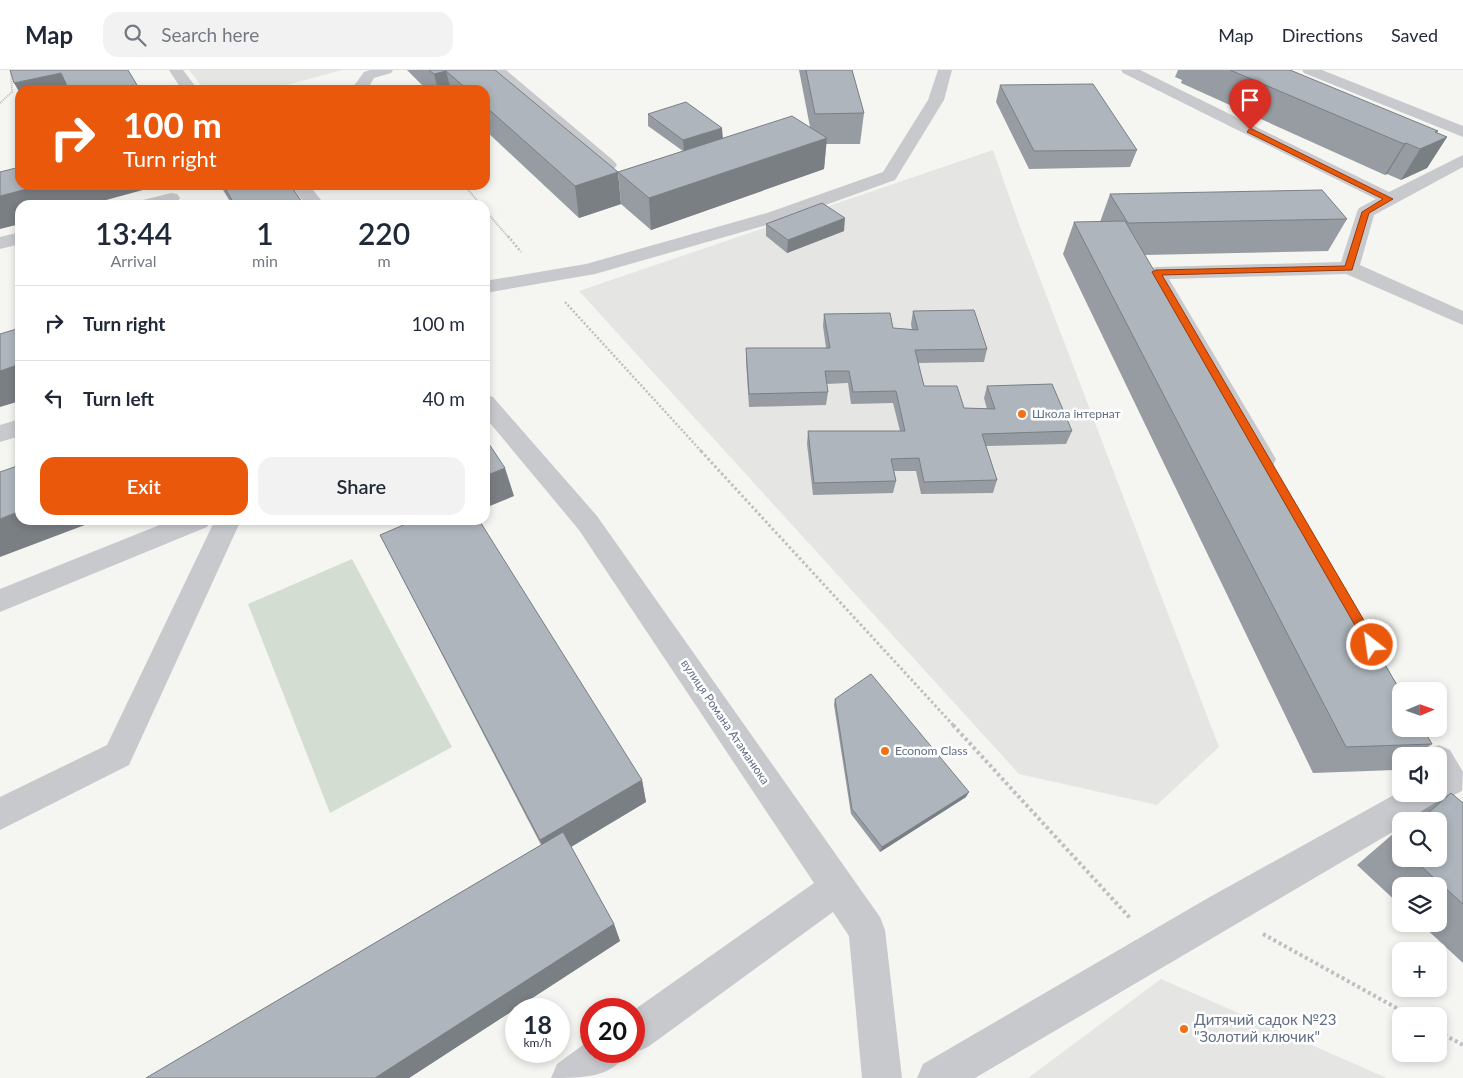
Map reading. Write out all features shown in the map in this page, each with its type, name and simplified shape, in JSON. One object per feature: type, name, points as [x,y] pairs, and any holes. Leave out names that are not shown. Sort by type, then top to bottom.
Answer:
[{"type":"street","points":[[176,70],[186,85]]},
{"type":"street","points":[[361,85],[367,73],[386,70]]},
{"type":"street","points":[[497,70],[624,178]]},
{"type":"street","points":[[490,286],[588,270],[774,217],[889,176],[936,100],[945,70]]},
{"type":"street","points":[[1128,70],[1389,199]]},
{"type":"street","points":[[1309,70],[1463,132]]},
{"type":"street","points":[[1349,268],[1366,212],[1463,160]]},
{"type":"street","points":[[303,190],[312,200]]},
{"type":"street","points":[[164,200],[171,198]]},
{"type":"street","points":[[0,243],[15,239]]},
{"type":"street","points":[[1276,480],[1156,272],[1349,268],[1463,319]]},
{"type":"street","name":"вулиця Романа Атаманюка","points":[[490,408],[588,524],[867,930],[882,1078]]},
{"type":"street","points":[[0,434],[15,429]]},
{"type":"street","points":[[0,601],[186,525]]},
{"type":"street","points":[[0,814],[118,755],[226,525]]},
{"type":"street","points":[[937,1078],[1221,911],[1413,802]]},
{"type":"street","points":[[645,1025],[838,887]]},
{"type":"street","points":[[571,1078],[592,1063]]},
{"type":"path","points":[[0,103],[12,92],[11,70]]},
{"type":"path","points":[[468,190],[477,200]]},
{"type":"path","points":[[490,216],[543,278],[1158,948]]},
{"type":"path","points":[[1221,911],[1395,1007]]},
{"type":"path","points":[[1447,1036],[1463,1045]]},
{"type":"shaded area","points":[[189,70],[342,70],[286,85],[201,85]]},
{"type":"shaded area","points":[[993,150],[1019,224],[1219,747],[1157,805],[1019,774],[579,291]]},
{"type":"shaded area","points":[[352,559],[452,747],[330,813],[248,604]]},
{"type":"shaded area","name":"Дитячий садок №23 \"Золотий ключик\"","points":[[1161,979],[1387,1078],[1028,1078]]},
{"type":"building","points":[[10,70],[128,70],[137,85],[67,85],[61,73],[14,83]]},
{"type":"building","points":[[429,70],[495,70],[618,172],[575,186],[490,110],[490,85],[462,85],[446,71],[434,74]]},
{"type":"building","points":[[806,70],[852,70],[864,113],[815,114]]},
{"type":"building","points":[[1230,70],[1290,70],[1438,131],[1435,132],[1447,137],[1420,149],[1406,143],[1404,144]]},
{"type":"building","points":[[1093,84],[1137,150],[1034,151],[1000,85]]},
{"type":"building","points":[[686,102],[722,128],[683,140],[648,114]]},
{"type":"building","points":[[792,116],[827,138],[649,198],[618,172]]},
{"type":"building","points":[[15,168],[15,190],[23,190],[0,196],[0,172]]},
{"type":"building","points":[[226,190],[294,190],[300,200],[232,200]]},
{"type":"building","points":[[1322,190],[1347,219],[1128,223],[1110,194]]},
{"type":"building","points":[[822,203],[845,218],[788,240],[766,224]]},
{"type":"building","points":[[1125,221],[1395,682],[1392,682],[1392,738],[1428,738],[1432,744],[1346,747],[1074,222]]},
{"type":"building","name":"Школа інтернат","points":[[974,310],[987,349],[915,350],[924,386],[957,386],[964,408],[995,409],[987,386],[1052,384],[1072,431],[982,434],[997,480],[924,482],[919,458],[891,459],[896,481],[814,483],[808,431],[905,431],[896,391],[853,392],[849,371],[825,371],[828,392],[749,394],[746,348],[830,348],[824,314],[890,313],[893,328],[918,330],[913,311]]},
{"type":"building","points":[[15,330],[15,366],[0,371],[0,334]]},
{"type":"building","points":[[490,446],[505,468],[490,474]]},
{"type":"building","points":[[15,467],[15,513],[0,519],[0,472]]},
{"type":"building","points":[[403,525],[482,525],[642,780],[540,840],[380,535]]},
{"type":"building","name":"Econom Class","points":[[871,674],[969,792],[882,847],[852,809],[835,699]]},
{"type":"building","points":[[1451,793],[1463,803],[1463,904],[1447,890],[1447,877],[1433,877],[1422,867],[1447,867],[1447,812],[1429,812],[1441,802],[1447,802],[1447,796]]},
{"type":"building","points":[[563,832],[614,924],[375,1078],[146,1078]]},
{"type":"place","name":"Школа інтернат","points":[[1022,414]]},
{"type":"place","name":"Econom Class","points":[[885,751]]},
{"type":"place","name":"Дитячий садок №23 \"Золотий ключик\"","points":[[1184,1029]]},
{"type":"route","points":[[1250,130],[1389,199],[1366,212],[1349,268],[1156,272],[1372,645]]}]
